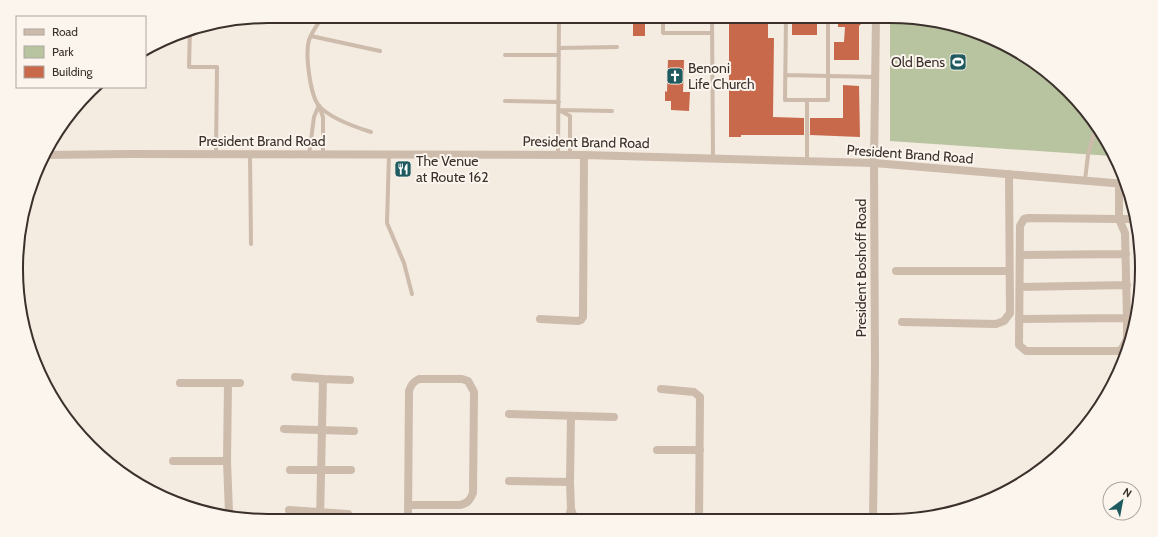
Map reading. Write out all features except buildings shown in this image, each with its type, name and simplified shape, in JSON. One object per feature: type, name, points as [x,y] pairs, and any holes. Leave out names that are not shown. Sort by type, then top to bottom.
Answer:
[{"type":"street","name":"President Boshoff Road","points":[[873,514],[876,23]]},
{"type":"street","name":"President Brand Road","points":[[51,155],[584,154],[874,163],[1119,184]]},
{"type":"street","points":[[540,319],[578,321],[583,317],[584,154]]},
{"type":"street","points":[[902,322],[996,324],[1004,321],[1010,313],[1009,174]]},
{"type":"street","points":[[1122,189],[1119,219],[1125,233],[1127,332]]},
{"type":"street","points":[[1121,350],[1118,351],[1026,351],[1019,345],[1020,226],[1024,219],[1028,218],[1130,219]]},
{"type":"street","points":[[1125,233],[1130,220]]},
{"type":"street","points":[[1020,255],[1126,254]]},
{"type":"street","points":[[896,271],[1009,271]]},
{"type":"street","points":[[1020,287],[1127,285]]},
{"type":"street","points":[[1019,319],[1127,318]]},
{"type":"street","points":[[295,378],[350,380]]},
{"type":"street","points":[[320,514],[323,379]]},
{"type":"street","points":[[408,504],[460,505],[467,503],[470,500],[473,493],[474,392],[468,380],[419,379],[410,386],[409,391],[408,504],[408,514]]},
{"type":"street","points":[[180,383],[240,383]]},
{"type":"street","points":[[228,383],[227,461],[229,511]]},
{"type":"street","points":[[661,389],[694,392],[698,395],[700,406],[699,514]]},
{"type":"street","points":[[509,414],[614,416]]},
{"type":"street","points":[[570,514],[571,509],[571,416]]},
{"type":"street","points":[[284,429],[354,431]]},
{"type":"street","points":[[657,450],[700,450]]},
{"type":"street","points":[[172,460],[227,461]]},
{"type":"street","points":[[290,470],[351,470]]},
{"type":"street","points":[[509,481],[570,482]]},
{"type":"street","points":[[571,509],[573,514]]},
{"type":"street","points":[[288,510],[306,514]]},
{"type":"lane","points":[[319,23],[309,41],[308,56],[309,76],[323,117],[323,154]]},
{"type":"lane","points":[[558,154],[559,23]]},
{"type":"lane","points":[[663,23],[663,32],[712,33]]},
{"type":"lane","points":[[712,23],[713,158]]},
{"type":"lane","points":[[786,23],[785,100],[828,100],[828,23]]},
{"type":"lane","points":[[190,36],[189,67],[217,67],[216,154]]},
{"type":"lane","points":[[311,36],[380,51]]},
{"type":"lane","points":[[559,48],[617,47]]},
{"type":"lane","points":[[505,55],[559,56]]},
{"type":"lane","points":[[785,75],[875,77]]},
{"type":"lane","points":[[807,100],[807,161]]},
{"type":"lane","points":[[504,101],[559,102]]},
{"type":"lane","points":[[319,105],[340,120],[371,132]]},
{"type":"lane","points":[[309,155],[314,117],[319,105]]},
{"type":"lane","points":[[559,110],[612,111]]},
{"type":"lane","points":[[559,110],[570,116],[570,154]]},
{"type":"lane","points":[[1085,180],[1088,155],[1094,133]]},
{"type":"lane","points":[[250,154],[251,244]]},
{"type":"lane","points":[[389,154],[387,223],[404,263],[412,294]]},
{"type":"green space","name":"Old Bens","points":[[890,23],[922,25],[953,31],[998,48],[1026,64],[1051,84],[1074,107],[1094,132],[1108,156],[890,141]]},
{"type":"place","name":"Old Bens","points":[[958,62]]},
{"type":"place","name":"Benoni Life Church","points":[[675,76]]},
{"type":"place","name":"The Venue at Route 162","points":[[403,169]]}]
